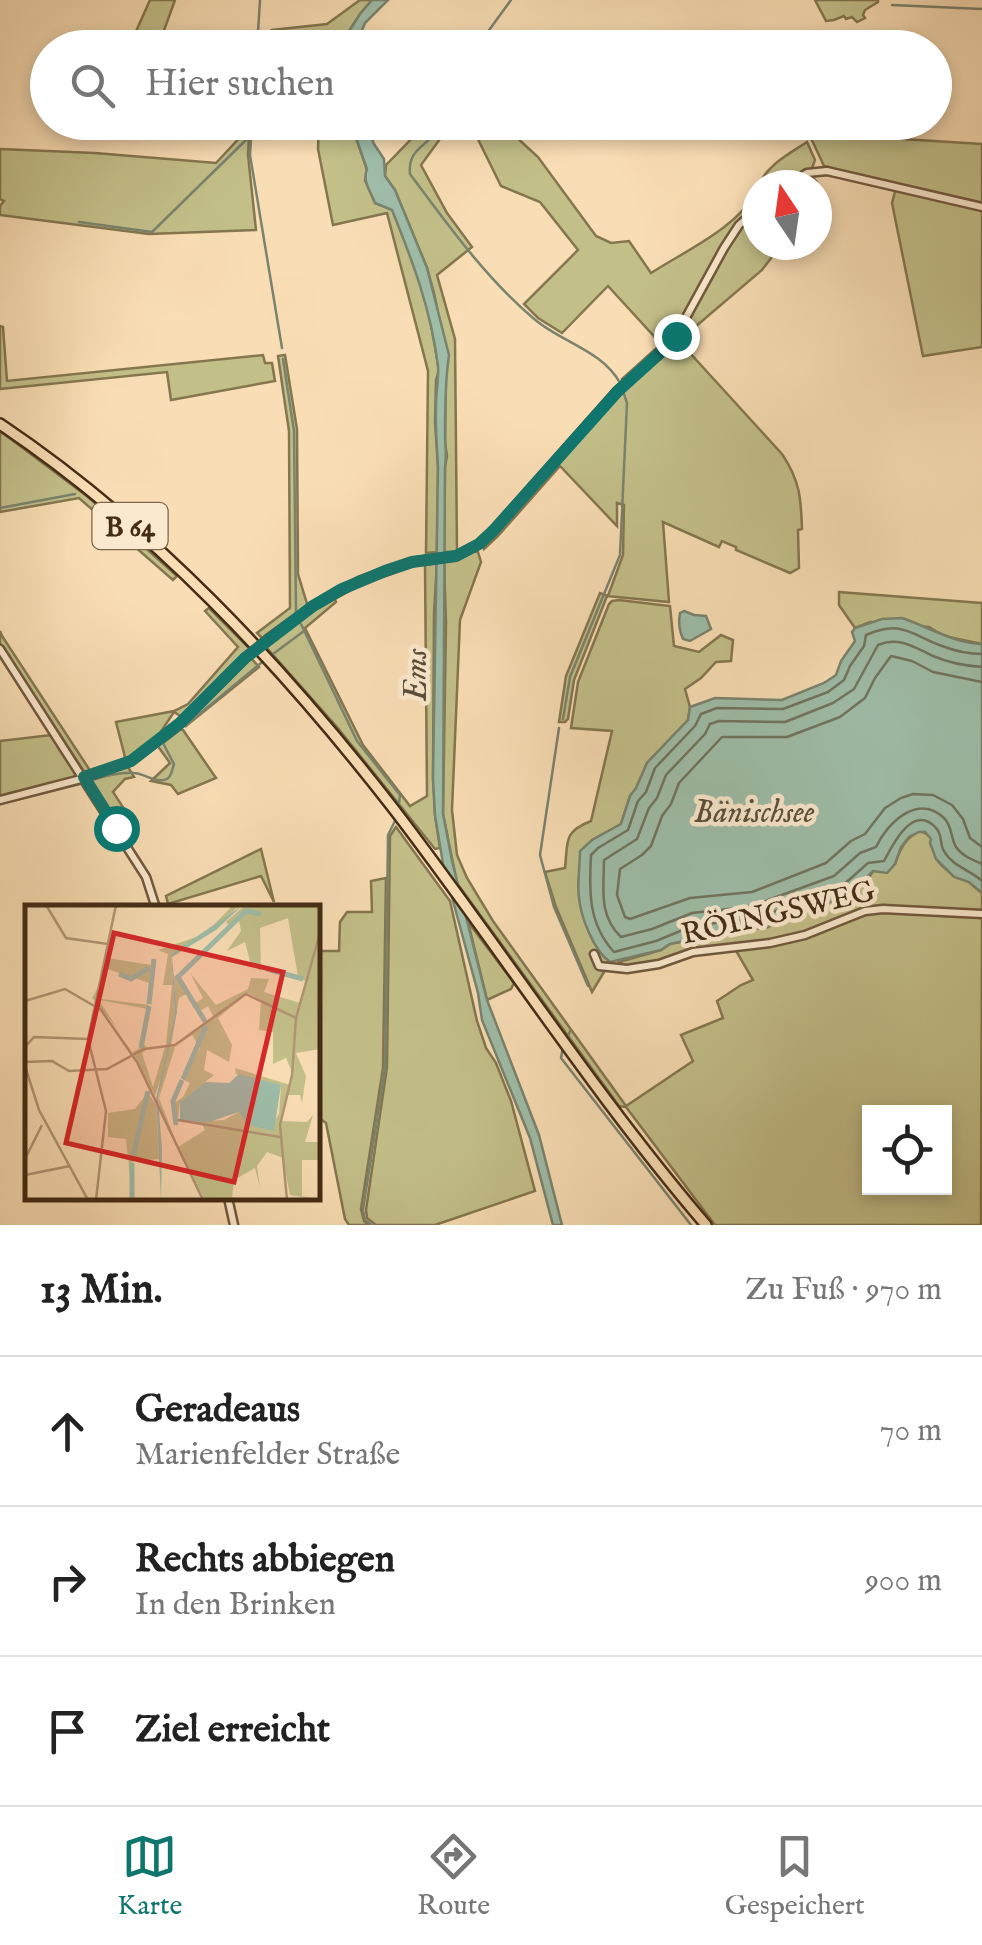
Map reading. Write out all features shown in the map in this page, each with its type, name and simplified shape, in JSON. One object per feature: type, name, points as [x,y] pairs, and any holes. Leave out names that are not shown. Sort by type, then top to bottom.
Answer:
[{"type":"main road","name":"B 64","points":[[0,424],[71,476],[200,590],[293,687],[401,819],[642,1148],[706,1225]]},
{"type":"street","points":[[832,172],[982,207]]},
{"type":"street","points":[[0,800],[131,761],[180,723],[245,658],[313,606],[360,581],[412,562],[448,558],[479,544],[618,391],[672,342],[742,222]]},
{"type":"street","points":[[0,648],[146,878],[155,905]]},
{"type":"street","name":"RÖINGSWEG","points":[[594,954],[599,966],[628,970],[692,952],[770,944],[865,911],[982,914]]},
{"type":"street","points":[[228,1200],[234,1225]]},
{"type":"shaded area","points":[[150,0],[175,0],[164,30],[137,30]]},
{"type":"shaded area","points":[[360,0],[372,0],[350,30],[272,30],[327,24]]},
{"type":"shaded area","points":[[815,0],[878,2],[865,10],[865,18],[857,22],[844,16],[826,21]]},
{"type":"shaded area","points":[[237,140],[249,140],[256,230],[149,234],[0,215],[4,201],[0,199],[0,149],[216,163]]},
{"type":"shaded area","points":[[318,140],[357,140],[367,170],[365,180],[375,203],[392,209],[418,273],[439,370],[435,422],[437,552],[426,553],[428,371],[387,213],[333,225]]},
{"type":"shaded area","points":[[410,140],[439,140],[421,165],[447,213],[472,247],[437,275],[455,339],[457,552],[444,552],[448,361],[427,268],[395,190],[385,176],[386,165]]},
{"type":"shaded area","points":[[478,140],[520,140],[538,157],[596,236],[611,243],[629,241],[651,273],[725,227],[742,211],[742,260],[770,260],[681,339],[675,331],[624,381],[661,344],[608,286],[562,333],[524,304],[578,250],[540,202],[501,186]]},
{"type":"shaded area","points":[[812,140],[982,144],[982,347],[923,356],[892,203],[897,184],[824,166]]},
{"type":"shaded area","points":[[807,142],[815,160],[808,170],[770,170]]},
{"type":"shaded area","points":[[0,326],[7,381],[263,355],[265,363],[272,363],[275,381],[171,400],[167,372],[0,389]]},
{"type":"shaded area","points":[[679,341],[788,464],[801,508],[799,568],[790,573],[722,541],[719,547],[663,522],[669,602],[607,596],[574,680],[568,719],[559,722],[566,676],[600,593],[608,596],[623,555],[624,505],[617,503],[617,526],[560,466],[498,536],[484,549],[482,544],[620,393]]},
{"type":"shaded area","points":[[285,355],[297,429],[298,574],[308,607],[263,639],[257,633],[290,608],[289,431],[278,356]]},
{"type":"shaded area","points":[[0,431],[88,497],[177,576],[173,580],[79,498],[0,512]]},
{"type":"shaded area","points":[[472,551],[478,552],[481,562],[460,620],[452,810],[457,855],[493,921],[626,1106],[693,1061],[681,1035],[723,1018],[717,1001],[753,980],[735,949],[770,945],[866,913],[982,917],[981,1225],[715,1225],[626,1107],[619,1106],[457,883],[443,814],[444,562]]},
{"type":"shaded area","points":[[437,563],[433,778],[440,848],[435,849],[337,727],[266,647],[334,598],[336,602],[305,628],[363,745],[410,806],[427,796],[425,565]]},
{"type":"shaded area","points":[[839,592],[982,603],[982,644],[944,636],[929,627],[870,622],[855,628],[839,605]]},
{"type":"shaded area","points":[[619,600],[670,606],[674,646],[699,652],[721,635],[733,640],[731,661],[716,662],[685,689],[690,707],[688,720],[647,763],[621,824],[592,840],[580,874],[580,900],[591,936],[610,962],[592,992],[545,872],[565,868],[571,834],[591,821],[612,731],[571,728],[578,682],[609,604]]},
{"type":"shaded area","points":[[209,608],[250,649],[182,717],[174,712],[158,736],[126,761],[116,722],[174,711],[188,704],[238,647],[205,611]]},
{"type":"shaded area","points":[[0,631],[91,772],[85,773],[0,643]]},
{"type":"shaded area","points":[[251,658],[259,667],[186,726],[185,723]]},
{"type":"shaded area","points":[[178,729],[183,730],[216,778],[178,794],[171,785],[151,781],[170,763],[157,745]]},
{"type":"shaded area","points":[[51,735],[77,773],[73,778],[0,798],[0,741]]},
{"type":"shaded area","points":[[128,767],[134,777],[125,779],[113,792],[130,818],[118,825],[91,782],[92,778]]},
{"type":"shaded area","points":[[396,827],[450,901],[477,1021],[511,1101],[535,1191],[435,1225],[376,1225],[367,1218],[366,1210],[387,1067],[390,836]]},
{"type":"shaded area","points":[[919,831],[931,838],[942,866],[982,893],[982,912],[883,907],[770,942],[692,950],[648,965],[627,967],[619,962],[698,935],[768,927],[847,896],[873,871],[895,864],[903,845]]},
{"type":"shaded area","points":[[261,849],[274,902],[261,876],[168,904],[166,896]]},
{"type":"shaded area","points":[[386,878],[383,1068],[361,1209],[369,1225],[349,1225],[326,1123],[320,1120],[320,951],[339,951],[340,922],[347,912],[372,912],[371,881]]},
{"type":"shaded area","points":[[468,922],[514,983],[511,989],[487,1000]]},
{"type":"water","points":[[372,0],[388,0],[362,30],[350,30]]},
{"type":"water","points":[[357,140],[372,140],[384,159],[385,176],[395,190],[427,268],[449,355],[445,415],[443,814],[487,1000],[539,1135],[562,1225],[553,1225],[530,1138],[482,1020],[443,864],[433,778],[438,366],[414,267],[392,210],[375,203],[366,178],[367,169]]},
{"type":"water","points":[[684,611],[706,616],[711,629],[690,641],[683,639],[679,620]]},
{"type":"water","name":"Bänischsee","points":[[902,618],[951,638],[982,644],[982,893],[969,882],[954,877],[936,859],[931,839],[925,832],[919,832],[901,847],[887,873],[873,871],[847,896],[768,927],[698,935],[661,950],[610,962],[604,957],[582,915],[578,892],[580,851],[621,824],[647,763],[688,720],[690,707],[715,698],[782,700],[824,683],[836,675],[855,641],[855,628],[882,619]]},
{"type":"waterway","points":[[258,30],[260,0]]},
{"type":"waterway","points":[[489,30],[511,0]]},
{"type":"waterway","points":[[892,5],[982,9]]},
{"type":"waterway","points":[[79,222],[152,232],[246,140]]},
{"type":"waterway","points":[[251,140],[250,155],[282,348]]},
{"type":"waterway","points":[[429,140],[412,157],[410,174],[468,250],[515,302],[544,326],[603,362],[620,383]]},
{"type":"waterway","points":[[283,359],[294,431],[296,612]]},
{"type":"waterway","points":[[563,719],[570,677],[620,555],[627,403],[623,391]]},
{"type":"waterway","points":[[0,508],[75,494]]},
{"type":"waterway","points":[[301,624],[357,741],[400,795],[398,811]]},
{"type":"waterway","points":[[273,654],[304,631]]},
{"type":"waterway","points":[[186,725],[261,663]]},
{"type":"waterway","points":[[559,728],[540,855],[554,907],[588,986]]},
{"type":"waterway","points":[[92,780],[129,773],[167,779],[174,764],[163,743],[180,730]]},
{"type":"waterway","points":[[0,804],[80,784]]},
{"type":"waterway","points":[[372,1225],[365,1220],[363,1210],[385,1068],[388,835],[396,819]]},
{"type":"waterway","points":[[567,1040],[570,1031]]},
{"type":"waterway","points":[[563,1047],[561,1058],[691,1225]]},
{"type":"route","points":[[116,828],[84,777],[131,761],[180,723],[245,658],[313,606],[385,571],[426,559],[456,556],[479,544],[618,391],[676,336]]},
{"type":"water label","name":"Ems","points":[[415,675]]}]
